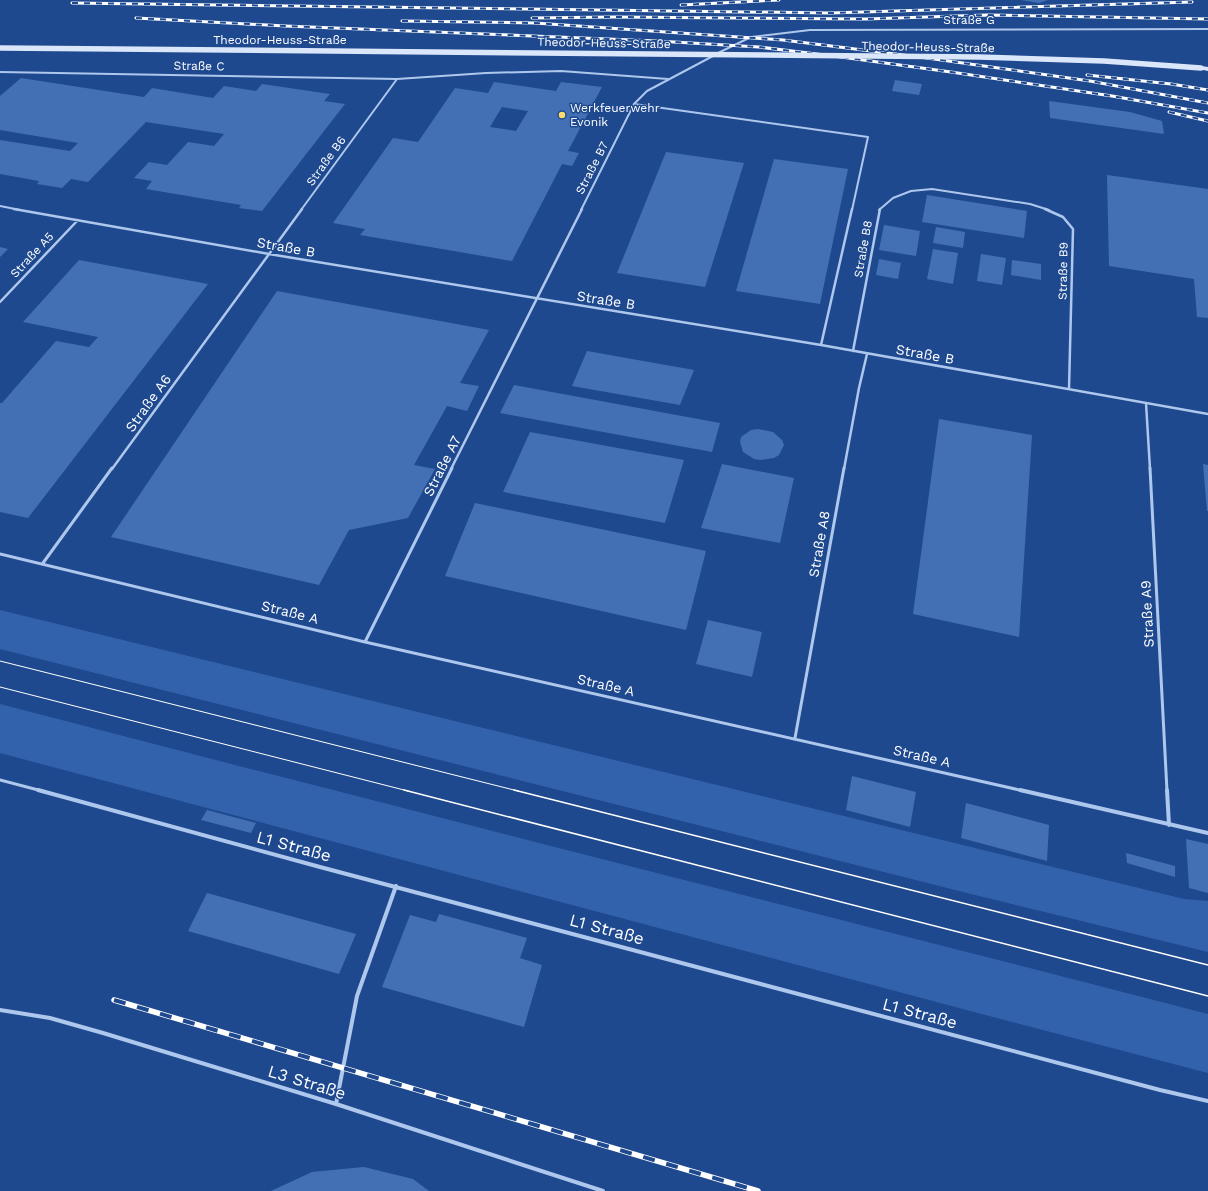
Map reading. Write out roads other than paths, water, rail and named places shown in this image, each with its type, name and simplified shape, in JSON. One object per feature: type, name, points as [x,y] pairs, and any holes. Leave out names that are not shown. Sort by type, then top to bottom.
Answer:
[{"type":"main road","name":"Theodor-Heuss-Straße","points":[[0,48],[979,57],[1104,61],[1208,69]]},
{"type":"lane","name":"Straße G","points":[[732,45],[751,37],[779,32],[810,30],[1208,29]]},
{"type":"lane","name":"Straße B7","points":[[537,299],[634,104],[647,91],[732,45]]},
{"type":"lane","name":"Straße C","points":[[0,72],[397,79],[486,73],[561,71],[668,79]]},
{"type":"lane","name":"Straße B6","points":[[269,254],[397,79]]},
{"type":"lane","points":[[634,104],[868,137],[821,345]]},
{"type":"lane","name":"Straße B8","points":[[853,351],[879,209],[893,198],[911,191],[932,189],[981,196]]},
{"type":"lane","name":"Straße B9","points":[[981,196],[1030,204],[1050,210],[1063,217],[1073,229],[1069,389]]},
{"type":"lane","name":"Straße B","points":[[0,206],[269,254],[821,345],[1208,414]]},
{"type":"lane","name":"Straße A5","points":[[0,302],[78,220]]},
{"type":"lane","name":"Straße A6","points":[[43,563],[269,254]]},
{"type":"lane","name":"Straße A7","points":[[365,642],[537,299]]},
{"type":"lane","name":"Straße A8","points":[[795,738],[859,388],[867,354]]},
{"type":"lane","name":"Straße A9","points":[[1146,403],[1169,825]]},
{"type":"lane","name":"Straße A","points":[[0,554],[43,563],[365,642],[795,738],[1208,833]]},
{"type":"lane","name":"L1 Straße","points":[[0,780],[320,867],[1152,1088],[1208,1101]]},
{"type":"lane","points":[[336,1104],[357,996],[396,886]]},
{"type":"lane","name":"L3 Straße","points":[[0,1010],[50,1018],[336,1104],[603,1191]]},
{"type":"tram line","points":[[0,661],[518,791]]},
{"type":"tram line","points":[[0,687],[408,791]]},
{"type":"tram line","points":[[404,790],[1208,996]]},
{"type":"tram line","points":[[514,790],[1208,965]]},
{"type":"railway","points":[[681,5],[779,0]]},
{"type":"railway","points":[[72,3],[830,13],[1192,2]]},
{"type":"railway","points":[[532,18],[614,17],[866,19],[987,15],[1208,19]]},
{"type":"railway","points":[[136,18],[285,26],[657,41],[759,47],[951,72],[1112,96],[1208,113]]},
{"type":"railway","points":[[402,21],[535,23],[783,40],[927,58],[1090,81],[1208,103]]},
{"type":"railway","points":[[1087,75],[1171,84],[1208,90]]},
{"type":"railway","points":[[1169,112],[1208,121]]},
{"type":"railway","points":[[114,1000],[758,1191]]},
{"type":"place","name":"Werkfeuerwehr Evonik","points":[[562,115]]}]
